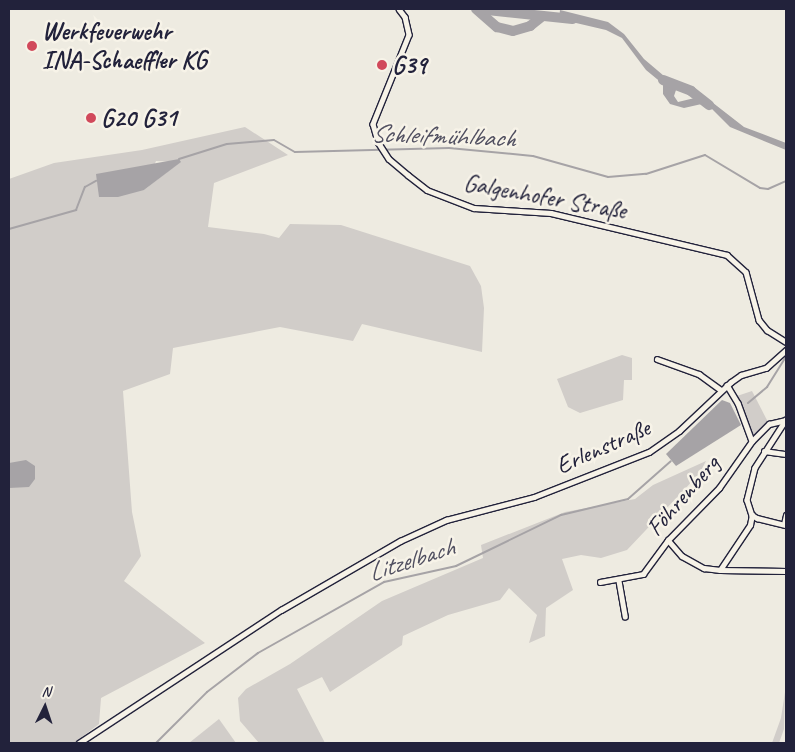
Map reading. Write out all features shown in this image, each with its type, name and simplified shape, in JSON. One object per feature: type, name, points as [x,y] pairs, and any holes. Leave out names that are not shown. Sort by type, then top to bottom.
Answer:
[{"type":"street","name":"Galgenhofer Straße","points":[[399,9],[405,17],[409,35],[373,124],[382,148],[387,155],[427,190],[459,204],[492,210],[570,216],[727,255],[746,272],[759,320],[767,330],[786,342]]},
{"type":"street","name":"Erlenstraße","points":[[79,743],[281,610],[410,537],[446,520],[534,497],[649,452],[679,431],[727,385],[741,375],[766,368],[786,350]]},
{"type":"street","points":[[657,359],[699,374],[721,390]]},
{"type":"street","points":[[727,385],[738,403],[752,441]]},
{"type":"street","points":[[720,570],[741,540],[752,515],[747,500],[749,484],[764,451],[786,420]]},
{"type":"street","name":"Föhrenberg","points":[[600,582],[619,580],[642,574],[668,540],[719,488],[752,441],[769,424],[786,420]]},
{"type":"street","points":[[764,451],[786,454]]},
{"type":"street","points":[[752,515],[785,525],[786,515]]},
{"type":"street","points":[[668,540],[682,556],[704,568],[786,571]]},
{"type":"street","points":[[619,580],[625,616]]},
{"type":"shaded area","points":[[560,10],[608,22],[624,34],[644,59],[677,87],[674,96],[678,102],[703,96],[744,127],[786,143],[786,150],[730,127],[706,103],[684,108],[670,104],[663,94],[663,84],[646,70],[622,38],[606,30],[559,19]]},
{"type":"shaded area","points":[[245,127],[288,155],[214,183],[208,227],[264,234],[279,238],[290,224],[341,225],[470,266],[481,286],[484,308],[482,352],[362,324],[353,341],[280,327],[173,348],[170,374],[123,391],[132,512],[141,556],[124,581],[205,643],[101,698],[99,724],[74,743],[9,743],[9,179],[54,163],[142,150]],"holes":[[[156,161],[180,162],[144,190]]]},
{"type":"shaded area","points":[[179,159],[181,162],[144,190],[118,197],[99,197],[96,174]]},
{"type":"shaded area","points":[[622,355],[632,358],[632,380],[624,380],[623,400],[580,413],[568,407],[557,379]]},
{"type":"shaded area","points":[[752,391],[769,424],[752,441],[737,396]]},
{"type":"shaded area","points":[[722,400],[730,403],[741,425],[676,466],[666,454]]},
{"type":"shaded area","points":[[26,460],[35,466],[35,479],[29,487],[9,488],[9,463]]},
{"type":"shaded area","points":[[706,461],[699,474],[627,550],[601,558],[581,555],[562,559],[573,590],[546,608],[545,636],[529,643],[537,615],[509,588],[500,600],[448,615],[403,636],[402,645],[330,692],[322,677],[297,689],[325,743],[259,743],[240,721],[238,698],[246,689],[290,664],[382,601],[483,558],[481,545],[565,512],[635,499],[653,485]]},
{"type":"shaded area","points":[[785,692],[784,729],[779,743],[772,743],[781,718]]},
{"type":"shaded area","points":[[219,719],[236,743],[189,743]]},
{"type":"waterway","points":[[476,9],[497,27],[513,31],[530,26],[543,16]]},
{"type":"waterway","points":[[478,9],[572,19]]},
{"type":"waterway","points":[[663,80],[691,91],[709,105]]},
{"type":"waterway","name":"Schleifmühlbach","points":[[179,159],[227,144],[274,140],[295,152],[449,148],[533,156],[608,177],[646,174],[705,155],[760,188],[768,189],[786,181]]},
{"type":"waterway","name":"Schleifmühlbach","points":[[9,229],[76,210],[85,187],[96,181]]},
{"type":"waterway","name":"Litzelbach","points":[[748,403],[767,387],[786,357]]},
{"type":"waterway","name":"Litzelbach","points":[[156,743],[207,692],[258,653],[384,582],[456,566],[561,515],[628,499],[671,461]]},
{"type":"place","name":"Werkfeuerwehr INA-Schaeffler KG","points":[[32,46]]},
{"type":"place","name":"G39","points":[[382,65]]},
{"type":"place","name":"G20 G31","points":[[91,118]]}]
